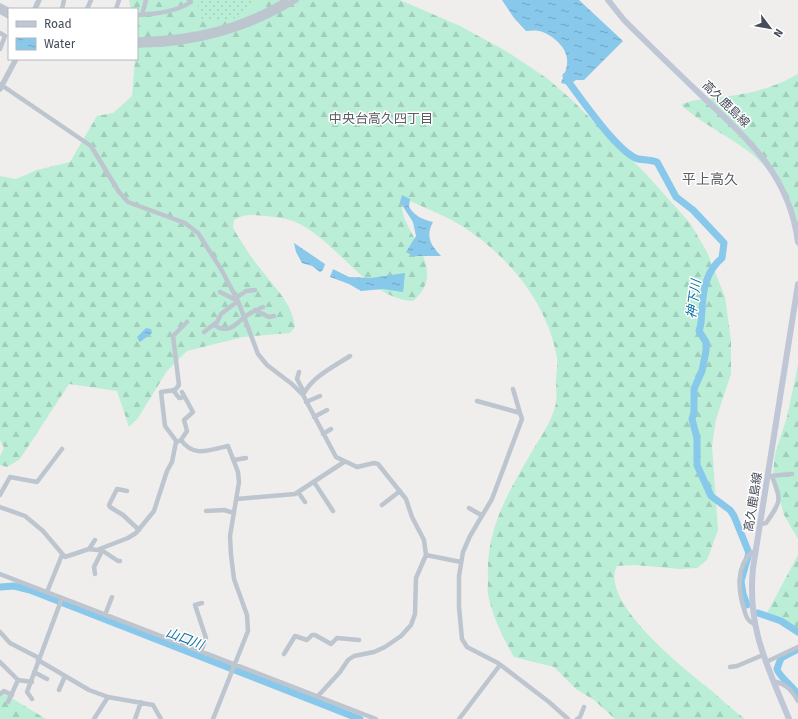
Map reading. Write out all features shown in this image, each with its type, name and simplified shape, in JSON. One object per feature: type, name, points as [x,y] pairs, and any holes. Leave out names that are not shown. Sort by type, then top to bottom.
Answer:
[{"type":"main road","name":"高久鹿島線","points":[[608,0],[624,20],[743,135],[772,169],[787,199],[794,218],[798,242]]},
{"type":"main road","name":"高久鹿島線","points":[[790,719],[763,655],[754,624],[752,606],[751,554],[761,524],[770,476],[798,284]]},
{"type":"street","points":[[140,15],[146,0]]},
{"type":"street","points":[[140,15],[185,6],[191,2],[189,0]]},
{"type":"street","points":[[138,40],[181,37],[241,24],[286,0]]},
{"type":"street","points":[[138,46],[182,42],[210,37],[273,13],[296,0]]},
{"type":"street","points":[[0,33],[5,36],[0,49]]},
{"type":"street","points":[[15,60],[1,86],[92,146],[119,192],[128,202],[185,223],[198,233],[221,269],[237,299],[258,354],[263,361],[303,394]]},
{"type":"street","points":[[204,332],[214,325],[221,314],[246,291],[256,290]]},
{"type":"street","points":[[220,292],[237,299]]},
{"type":"street","points":[[214,325],[223,328],[237,326],[244,317],[263,306]]},
{"type":"street","points":[[255,310],[269,317],[274,316]]},
{"type":"street","points":[[187,322],[173,336],[180,382],[177,388],[173,390],[164,390],[161,393],[165,426],[189,450],[201,452],[228,446],[234,460],[239,482],[230,536],[231,555],[234,579],[248,622],[248,631],[212,719]]},
{"type":"street","points":[[303,394],[314,380],[350,356]]},
{"type":"street","points":[[299,372],[297,379],[306,402],[336,457],[344,462],[361,467],[374,463],[378,464],[406,499],[412,517],[424,540],[426,555],[416,578],[415,614],[411,625],[401,636],[385,647],[374,652],[354,656],[348,660],[340,672],[318,696]]},
{"type":"street","points":[[513,388],[522,419],[492,498],[481,515],[465,547],[461,562],[459,607],[462,639],[467,647],[500,665],[550,702],[568,719]]},
{"type":"street","points":[[0,507],[25,516],[43,531],[62,556],[65,557],[90,549],[100,549],[128,538],[139,530],[156,508],[167,472],[179,441],[187,431],[184,420],[193,412],[183,394],[179,398],[173,390]]},
{"type":"street","points":[[306,402],[320,396]]},
{"type":"street","points":[[477,401],[520,413]]},
{"type":"street","points":[[314,417],[327,410]]},
{"type":"street","points":[[323,434],[331,429]]},
{"type":"street","points":[[0,495],[10,477],[38,482],[62,449]]},
{"type":"street","points":[[234,460],[246,458]]},
{"type":"street","points":[[237,499],[286,495],[298,492],[344,462]]},
{"type":"street","points":[[761,524],[766,523],[778,506],[780,499],[770,476],[792,474]]},
{"type":"street","points":[[314,482],[333,511]]},
{"type":"street","points":[[127,491],[117,489],[109,505],[123,515],[139,530]]},
{"type":"street","points":[[382,505],[400,491]]},
{"type":"street","points":[[298,492],[305,502]]},
{"type":"street","points":[[469,508],[481,515]]},
{"type":"street","points":[[206,511],[224,510],[234,513]]},
{"type":"street","points":[[90,549],[94,540]]},
{"type":"street","points":[[100,549],[120,561]]},
{"type":"street","points":[[95,574],[94,568],[101,553],[100,549]]},
{"type":"street","points":[[751,554],[738,586],[746,617],[754,624]]},
{"type":"street","points":[[426,555],[461,562]]},
{"type":"street","points":[[47,592],[62,556]]},
{"type":"street","points":[[0,574],[47,592],[61,600],[105,615],[201,652],[233,668],[318,696],[376,719]]},
{"type":"street","points":[[105,615],[112,597]]},
{"type":"street","points":[[32,699],[27,692],[32,682],[34,672],[61,600]]},
{"type":"street","points":[[201,652],[206,638],[195,605],[202,603]]},
{"type":"street","points":[[0,633],[10,643],[89,690],[108,697],[153,705],[161,719]]},
{"type":"street","points":[[284,654],[295,636],[307,640],[312,635],[315,635],[331,644],[337,638],[359,640]]},
{"type":"street","points":[[766,662],[796,648]]},
{"type":"street","points":[[730,667],[737,666],[763,655]]},
{"type":"street","points":[[0,662],[18,680],[32,682]]},
{"type":"street","points":[[459,719],[500,665]]},
{"type":"street","points":[[34,672],[47,679]]},
{"type":"street","points":[[60,690],[65,676]]},
{"type":"street","points":[[8,702],[18,680]]},
{"type":"street","points":[[773,681],[782,683],[789,688],[798,701]]},
{"type":"street","points":[[0,694],[4,691],[12,694]]},
{"type":"street","points":[[94,719],[108,697]]},
{"type":"street","points":[[135,719],[141,702]]},
{"type":"street","points":[[576,719],[580,717],[584,707]]},
{"type":"green space","points":[[129,0],[400,0],[460,26],[506,51],[548,79],[573,101],[646,174],[690,223],[707,252],[725,297],[731,341],[731,374],[716,419],[712,446],[718,530],[707,560],[697,568],[680,569],[634,565],[617,566],[615,581],[620,598],[632,616],[648,635],[684,669],[745,719],[615,719],[594,700],[576,689],[554,667],[514,657],[496,622],[488,597],[488,561],[490,546],[498,516],[504,502],[548,425],[554,410],[556,400],[557,358],[545,319],[536,301],[511,268],[497,253],[465,228],[444,216],[408,200],[403,201],[402,211],[406,223],[420,248],[425,261],[427,275],[424,288],[413,301],[396,298],[381,290],[366,279],[309,229],[293,221],[258,215],[242,216],[234,220],[233,228],[252,258],[286,302],[295,327],[290,333],[243,337],[187,351],[167,371],[138,418],[129,427],[117,391],[69,384],[20,459],[7,467],[0,465],[0,456],[4,448],[0,440],[0,176],[16,179],[37,170],[70,162],[97,116],[113,113],[132,96],[135,60],[138,60],[138,8],[131,8]]},
{"type":"green space","points":[[197,0],[257,0],[245,13],[233,19],[202,21]]},
{"type":"green space","points":[[798,74],[798,248],[788,207],[776,182],[768,171],[759,160],[748,151],[698,118],[682,106],[682,104],[695,100],[724,97],[761,90],[774,86]]},
{"type":"green space","points":[[798,365],[798,539],[784,515],[773,474],[775,454],[787,417]]},
{"type":"green space","points":[[798,555],[798,628],[784,619],[767,613]]},
{"type":"green space","points":[[0,691],[46,719],[0,719]]},
{"type":"water","points":[[502,0],[579,0],[623,41],[584,80],[576,80],[569,85],[561,83],[566,71],[567,62],[566,54],[561,45],[543,32],[526,31],[514,18]]},
{"type":"water","points":[[402,195],[410,199],[409,207],[414,213],[422,219],[433,222],[429,236],[434,248],[441,256],[413,256],[406,252],[416,236],[413,222],[400,202]]},
{"type":"water","points":[[294,243],[325,264],[323,270],[320,272],[312,266],[302,263],[296,252]]},
{"type":"water","points":[[333,269],[349,277],[371,278],[405,273],[403,292],[383,289],[361,291],[349,284],[330,277]]},
{"type":"water","points":[[146,328],[151,329],[152,333],[140,342],[137,337]]},
{"type":"waterway","name":"神下川","points":[[566,76],[567,80],[610,136],[629,154],[638,159],[657,162],[676,197],[693,210],[724,243],[722,258],[712,269],[706,281],[699,331],[706,342],[706,351],[702,371],[694,389],[694,412],[692,419],[697,438],[697,465],[711,496],[730,510],[734,516],[749,553],[741,581],[743,594],[747,605]]},
{"type":"waterway","name":"山口川","points":[[0,587],[14,586],[30,590],[360,719]]},
{"type":"waterway","name":"神下川","points":[[758,613],[781,621],[798,632]]},
{"type":"waterway","name":"神下川","points":[[798,649],[781,658],[777,669],[780,675],[798,695]]},
{"type":"district","name":"中央台高久四丁目","points":[[381,118]]},
{"type":"district","name":"平上高久","points":[[710,179]]}]
